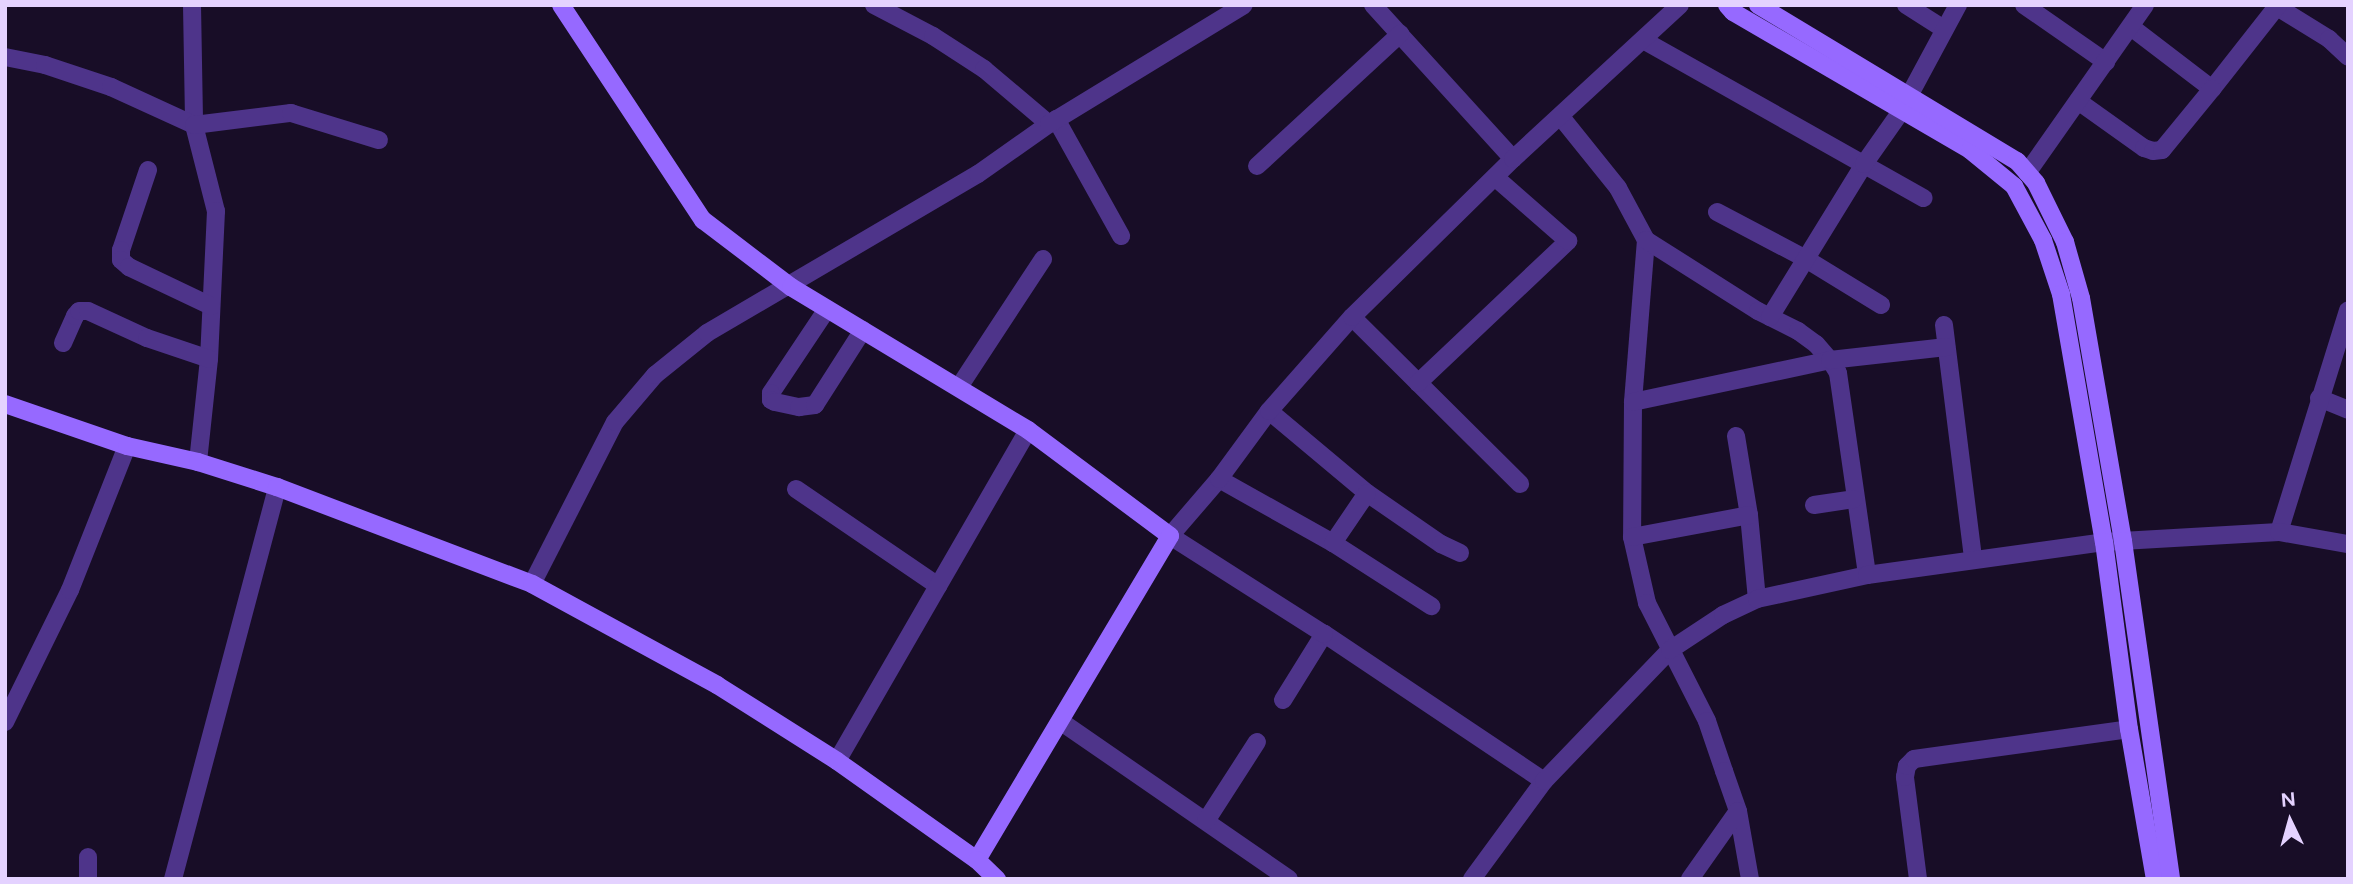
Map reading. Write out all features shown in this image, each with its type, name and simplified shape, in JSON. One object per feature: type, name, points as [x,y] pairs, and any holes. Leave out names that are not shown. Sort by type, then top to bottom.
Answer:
[{"type":"street","points":[[192,5],[194,125],[216,211],[209,359],[198,462]]},
{"type":"street","points":[[561,5],[703,220],[791,286],[1028,430],[1170,536],[1324,634],[1544,781]]},
{"type":"street","points":[[874,5],[933,36],[984,69],[1052,121],[1121,236]]},
{"type":"street","points":[[532,584],[615,422],[656,374],[707,333],[978,174],[1052,121],[1244,5]]},
{"type":"street","points":[[1373,5],[1513,159]]},
{"type":"street","points":[[976,860],[1170,536],[1219,479],[1269,411],[1352,317],[1513,159],[1680,5]]},
{"type":"street","points":[[1727,5],[1733,12],[2017,161],[2036,183],[2066,246],[2081,298],[2123,541],[2171,879]]},
{"type":"street","points":[[1758,5],[1905,103],[2014,186],[2046,251],[2060,293],[2104,542],[2129,729],[2155,879]]},
{"type":"street","points":[[1906,5],[1944,29]]},
{"type":"street","points":[[1770,317],[1864,164],[1905,103],[1958,5]]},
{"type":"street","points":[[2024,5],[2106,62]]},
{"type":"street","points":[[2027,173],[2145,5]]},
{"type":"street","points":[[2078,101],[2144,148],[2162,150],[2276,6],[2329,39],[2348,57]]},
{"type":"street","points":[[2130,27],[2212,89]]},
{"type":"street","points":[[1256,166],[1399,34]]},
{"type":"street","points":[[1643,40],[1923,198]]},
{"type":"street","points":[[5,57],[45,65],[111,88],[194,125],[290,113],[379,140]]},
{"type":"street","points":[[1560,117],[1618,188],[1646,240],[1816,344],[1830,360],[1838,373],[1867,575]]},
{"type":"street","points":[[148,170],[121,250],[121,260],[129,267],[211,306]]},
{"type":"street","points":[[1419,383],[1568,241],[1495,177]]},
{"type":"street","points":[[1717,212],[1806,259],[1881,305]]},
{"type":"street","points":[[1646,240],[1633,402],[1632,537],[1647,603],[1707,721],[1738,811],[1750,879]]},
{"type":"street","points":[[2046,251],[2066,246]]},
{"type":"street","points":[[959,387],[1043,259]]},
{"type":"street","points":[[827,309],[771,393],[771,400],[799,407],[815,405],[863,330]]},
{"type":"street","points":[[2279,531],[2348,310]]},
{"type":"street","points":[[63,343],[75,316],[79,311],[88,311],[147,338],[209,359]]},
{"type":"street","points":[[1352,317],[1520,484]]},
{"type":"street","points":[[1944,325],[1973,558]]},
{"type":"street","points":[[1633,402],[1830,360],[1946,347]]},
{"type":"street","points":[[2319,398],[2348,410]]},
{"type":"street","points":[[5,405],[127,446],[198,462],[277,487],[532,584],[717,685],[837,761],[976,860],[996,879]]},
{"type":"street","points":[[1269,411],[1367,493],[1460,553]]},
{"type":"street","points":[[837,761],[1028,430]]},
{"type":"street","points":[[1736,436],[1749,515],[1757,599]]},
{"type":"street","points":[[5,722],[70,590],[127,446]]},
{"type":"street","points":[[1219,479],[1333,543],[1431,606]]},
{"type":"street","points":[[173,879],[277,487]]},
{"type":"street","points":[[796,489],[938,586]]},
{"type":"street","points":[[1333,543],[1367,493]]},
{"type":"street","points":[[1814,505],[1854,499]]},
{"type":"street","points":[[1632,537],[1749,515]]},
{"type":"street","points":[[1472,879],[1544,781],[1670,650],[1723,615],[1757,599],[1867,575],[1973,558],[2104,542],[2279,531],[2348,544]]},
{"type":"street","points":[[1283,700],[1324,634]]},
{"type":"street","points":[[1060,720],[1289,879]]},
{"type":"street","points":[[1918,879],[1905,777],[1907,766],[1914,759],[2129,729]]},
{"type":"street","points":[[1206,821],[1257,742]]},
{"type":"street","points":[[1690,879],[1738,811]]},
{"type":"street","points":[[88,857],[88,879]]}]
